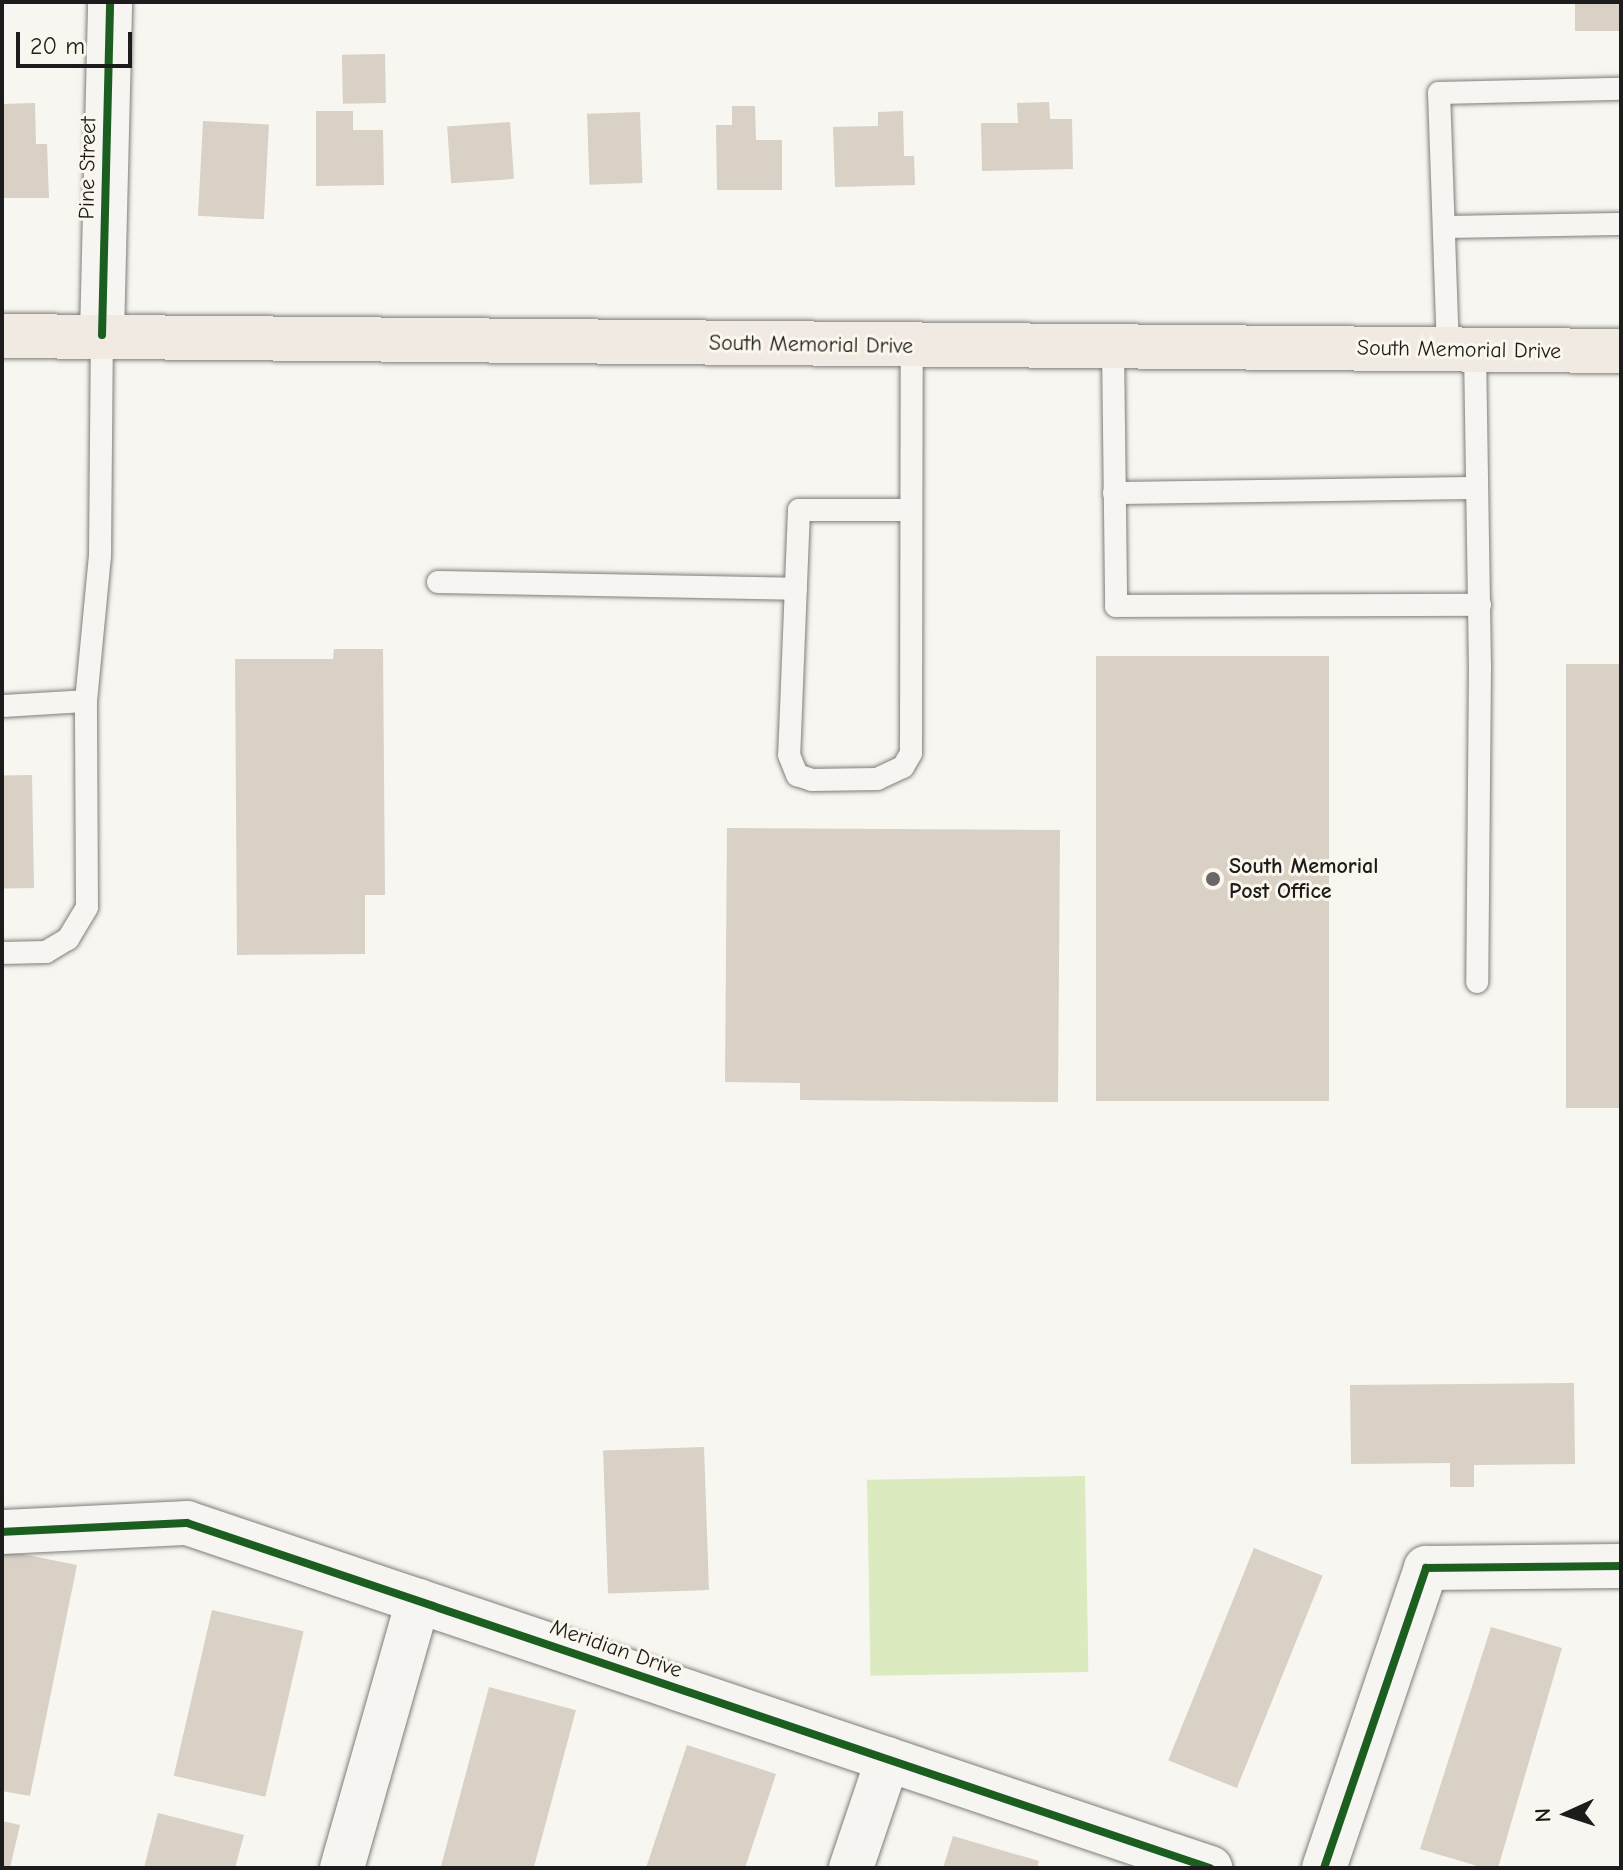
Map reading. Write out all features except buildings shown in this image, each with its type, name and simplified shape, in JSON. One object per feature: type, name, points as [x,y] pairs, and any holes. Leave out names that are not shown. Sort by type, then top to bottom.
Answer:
[{"type":"main road","name":"South Memorial Drive","points":[[2,336],[912,347],[1621,351]]},
{"type":"street","name":"Pine Street","points":[[102,335],[110,2]]},
{"type":"street","name":"Meridian Drive","points":[[2,1532],[187,1523],[1210,1868]]},
{"type":"street","points":[[1324,1868],[1426,1568],[1621,1566]]},
{"type":"street","points":[[342,1868],[418,1601]]},
{"type":"street","points":[[851,1868],[888,1759]]},
{"type":"lane","points":[[1477,982],[1480,605],[1477,488],[1462,350],[1444,227],[1439,93],[1621,89]]},
{"type":"lane","points":[[1444,227],[1621,224]]},
{"type":"lane","points":[[2,953],[46,952],[68,939],[87,907],[86,701],[100,556],[102,335]]},
{"type":"lane","points":[[1113,346],[1116,606],[1480,605]]},
{"type":"lane","points":[[911,510],[799,510],[789,755],[797,775],[812,780],[877,779],[903,767],[911,753],[912,347]]},
{"type":"lane","points":[[1114,493],[1477,488]]},
{"type":"lane","points":[[438,582],[796,589]]},
{"type":"lane","points":[[2,706],[86,701]]},
{"type":"green space","points":[[1085,1476],[1088,1672],[870,1676],[867,1480]]},
{"type":"cycle path","points":[[102,335],[110,2]]},
{"type":"cycle path","points":[[2,1532],[187,1523],[1210,1868]]},
{"type":"cycle path","points":[[1324,1868],[1426,1568],[1621,1566]]},
{"type":"place","name":"South Memorial Post Office","points":[[1213,879]]}]
